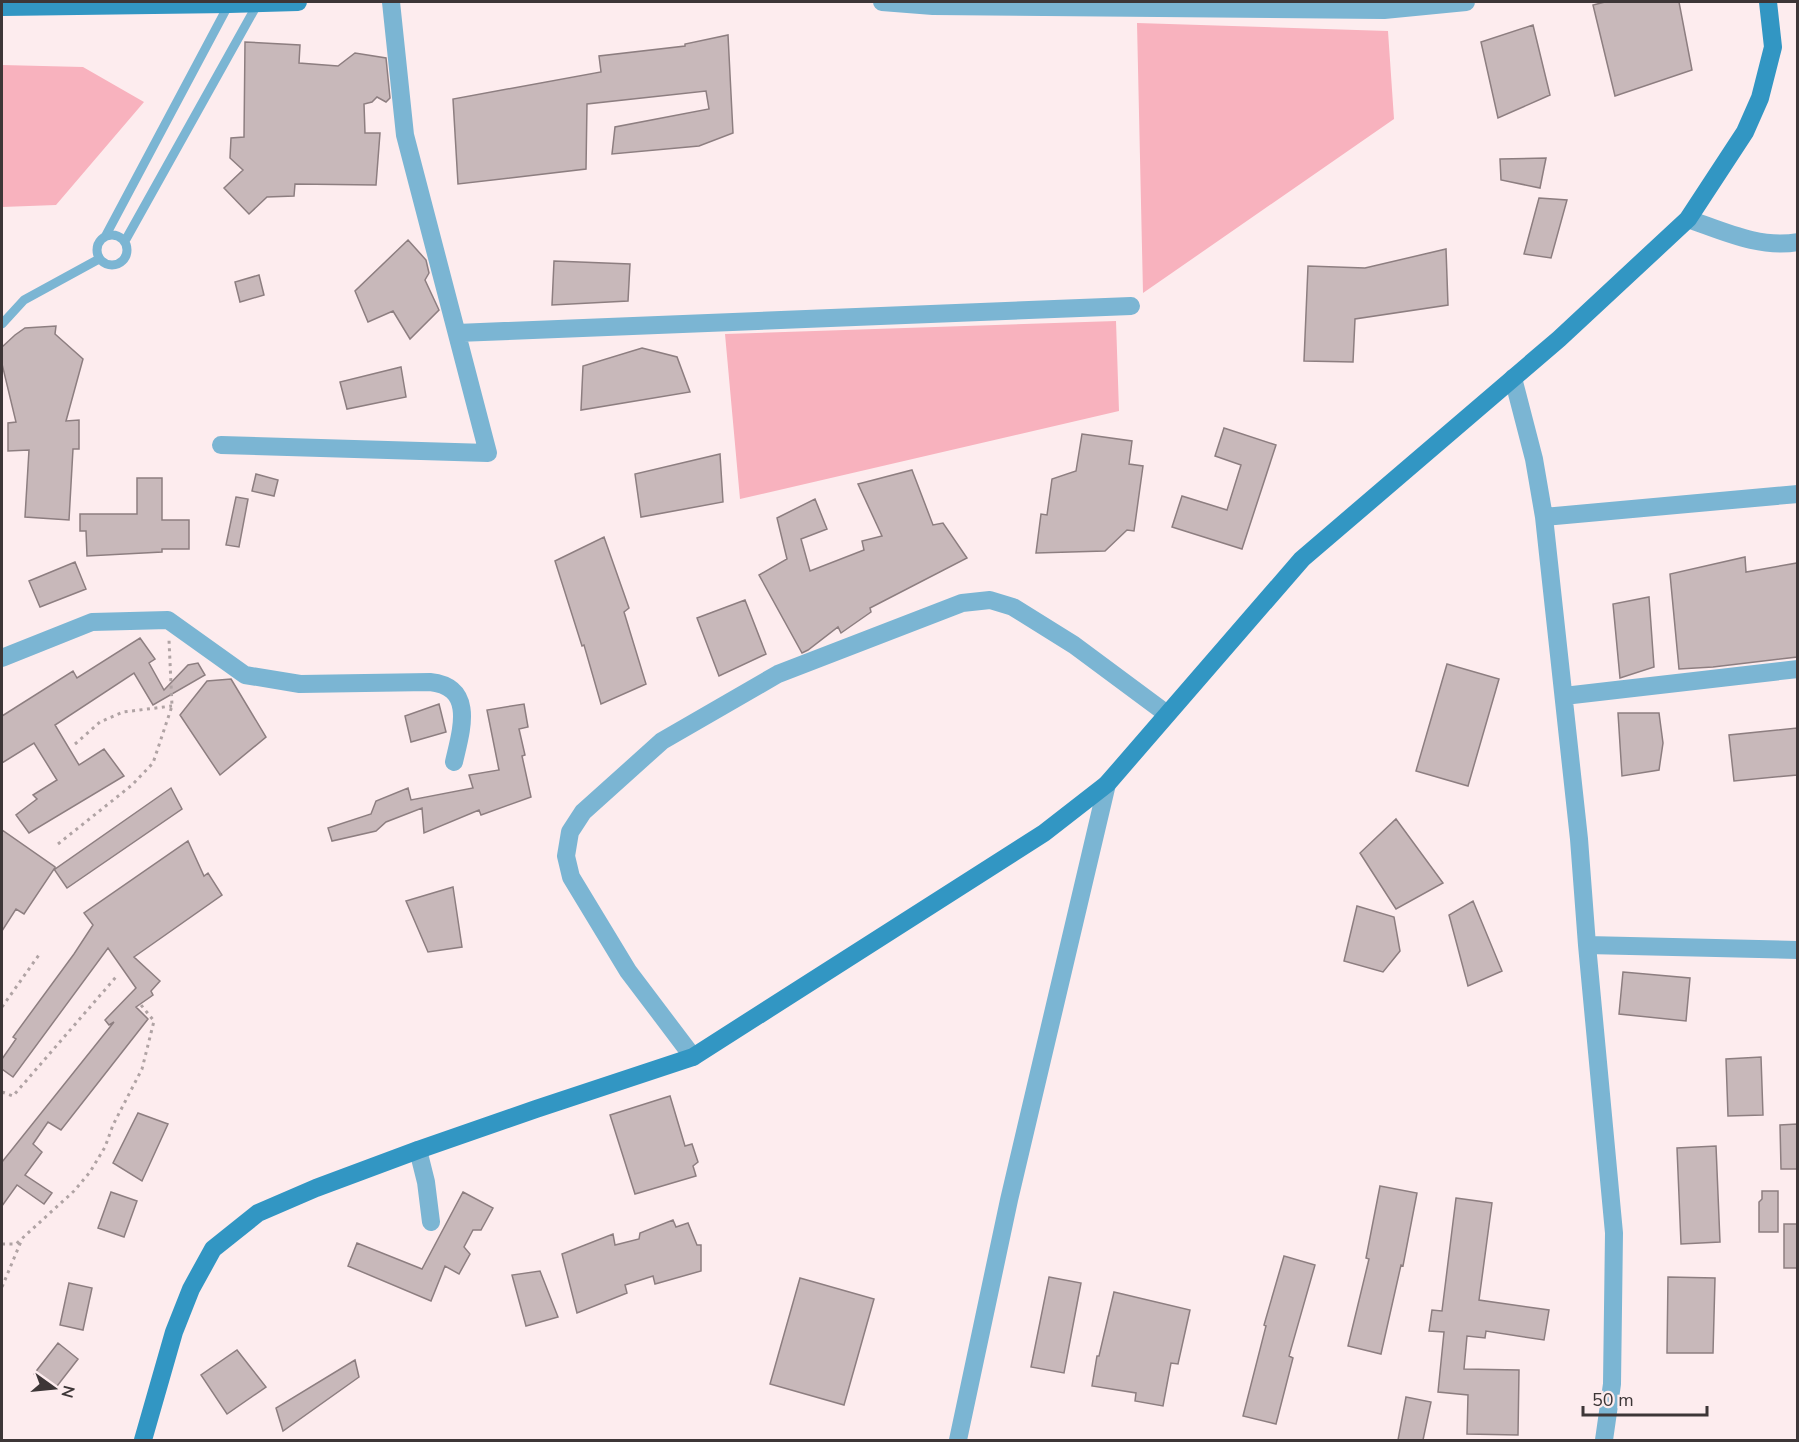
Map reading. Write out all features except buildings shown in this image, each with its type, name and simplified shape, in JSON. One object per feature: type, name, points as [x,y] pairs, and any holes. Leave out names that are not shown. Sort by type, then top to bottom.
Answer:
[{"type":"street","points":[[2,7],[113,3],[298,2]]},
{"type":"street","points":[[221,446],[488,453],[405,135],[391,2]]},
{"type":"street","points":[[882,2],[933,6],[1384,10],[1466,2]]},
{"type":"street","points":[[143,1440],[174,1332],[191,1289],[213,1249],[258,1213],[316,1188],[418,1150],[693,1057],[1044,833],[1107,784],[1302,559],[1559,339],[1688,219],[1745,132],[1760,98],[1773,47],[1768,2]]},
{"type":"street","points":[[1688,219],[1751,241],[1786,244],[1797,242]]},
{"type":"street","points":[[457,333],[1131,306]]},
{"type":"street","points":[[1513,378],[1534,459],[1544,517],[1579,839],[1614,1233],[1612,1384],[1604,1440]]},
{"type":"street","points":[[1544,517],[1797,494]]},
{"type":"street","points":[[693,1057],[628,971],[571,877],[566,856],[570,832],[583,812],[662,741],[778,674],[962,603],[990,600],[1013,608],[1074,645],[1167,714]]},
{"type":"street","points":[[2,658],[92,622],[168,620],[245,675],[300,684],[441,683],[451,688],[458,697],[462,709],[462,722],[454,762]]},
{"type":"street","points":[[1564,696],[1797,669]]},
{"type":"street","points":[[958,1440],[1009,1200],[1107,784]]},
{"type":"street","points":[[1587,945],[1797,950]]},
{"type":"street","points":[[418,1150],[426,1182],[431,1222]]},
{"type":"lane","points":[[99,259],[97,245],[100,239],[106,235],[231,3]]},
{"type":"lane","points":[[124,241],[258,3]]},
{"type":"lane","points":[[99,259],[111,266],[117,264],[126,254],[124,241],[119,236],[106,235]]},
{"type":"lane","points":[[2,324],[24,300],[99,259]]},
{"type":"path","points":[[58,844],[132,785],[153,763],[172,706],[168,620]]},
{"type":"path","points":[[75,744],[100,722],[123,712],[172,706]]},
{"type":"path","points":[[2,1007],[41,952]]},
{"type":"path","points":[[2,1092],[13,1096],[116,977]]},
{"type":"path","points":[[2,1244],[16,1244],[74,1191],[90,1172],[105,1147],[113,1125],[142,1070],[154,1021],[141,1005]]},
{"type":"path","points":[[2,1287],[23,1238]]},
{"type":"shaded area","points":[[1137,23],[1388,31],[1394,119],[1143,293]]},
{"type":"shaded area","points":[[2,65],[83,67],[144,102],[56,205],[2,207]]},
{"type":"shaded area","points":[[1116,321],[1119,411],[740,499],[725,334]]}]
